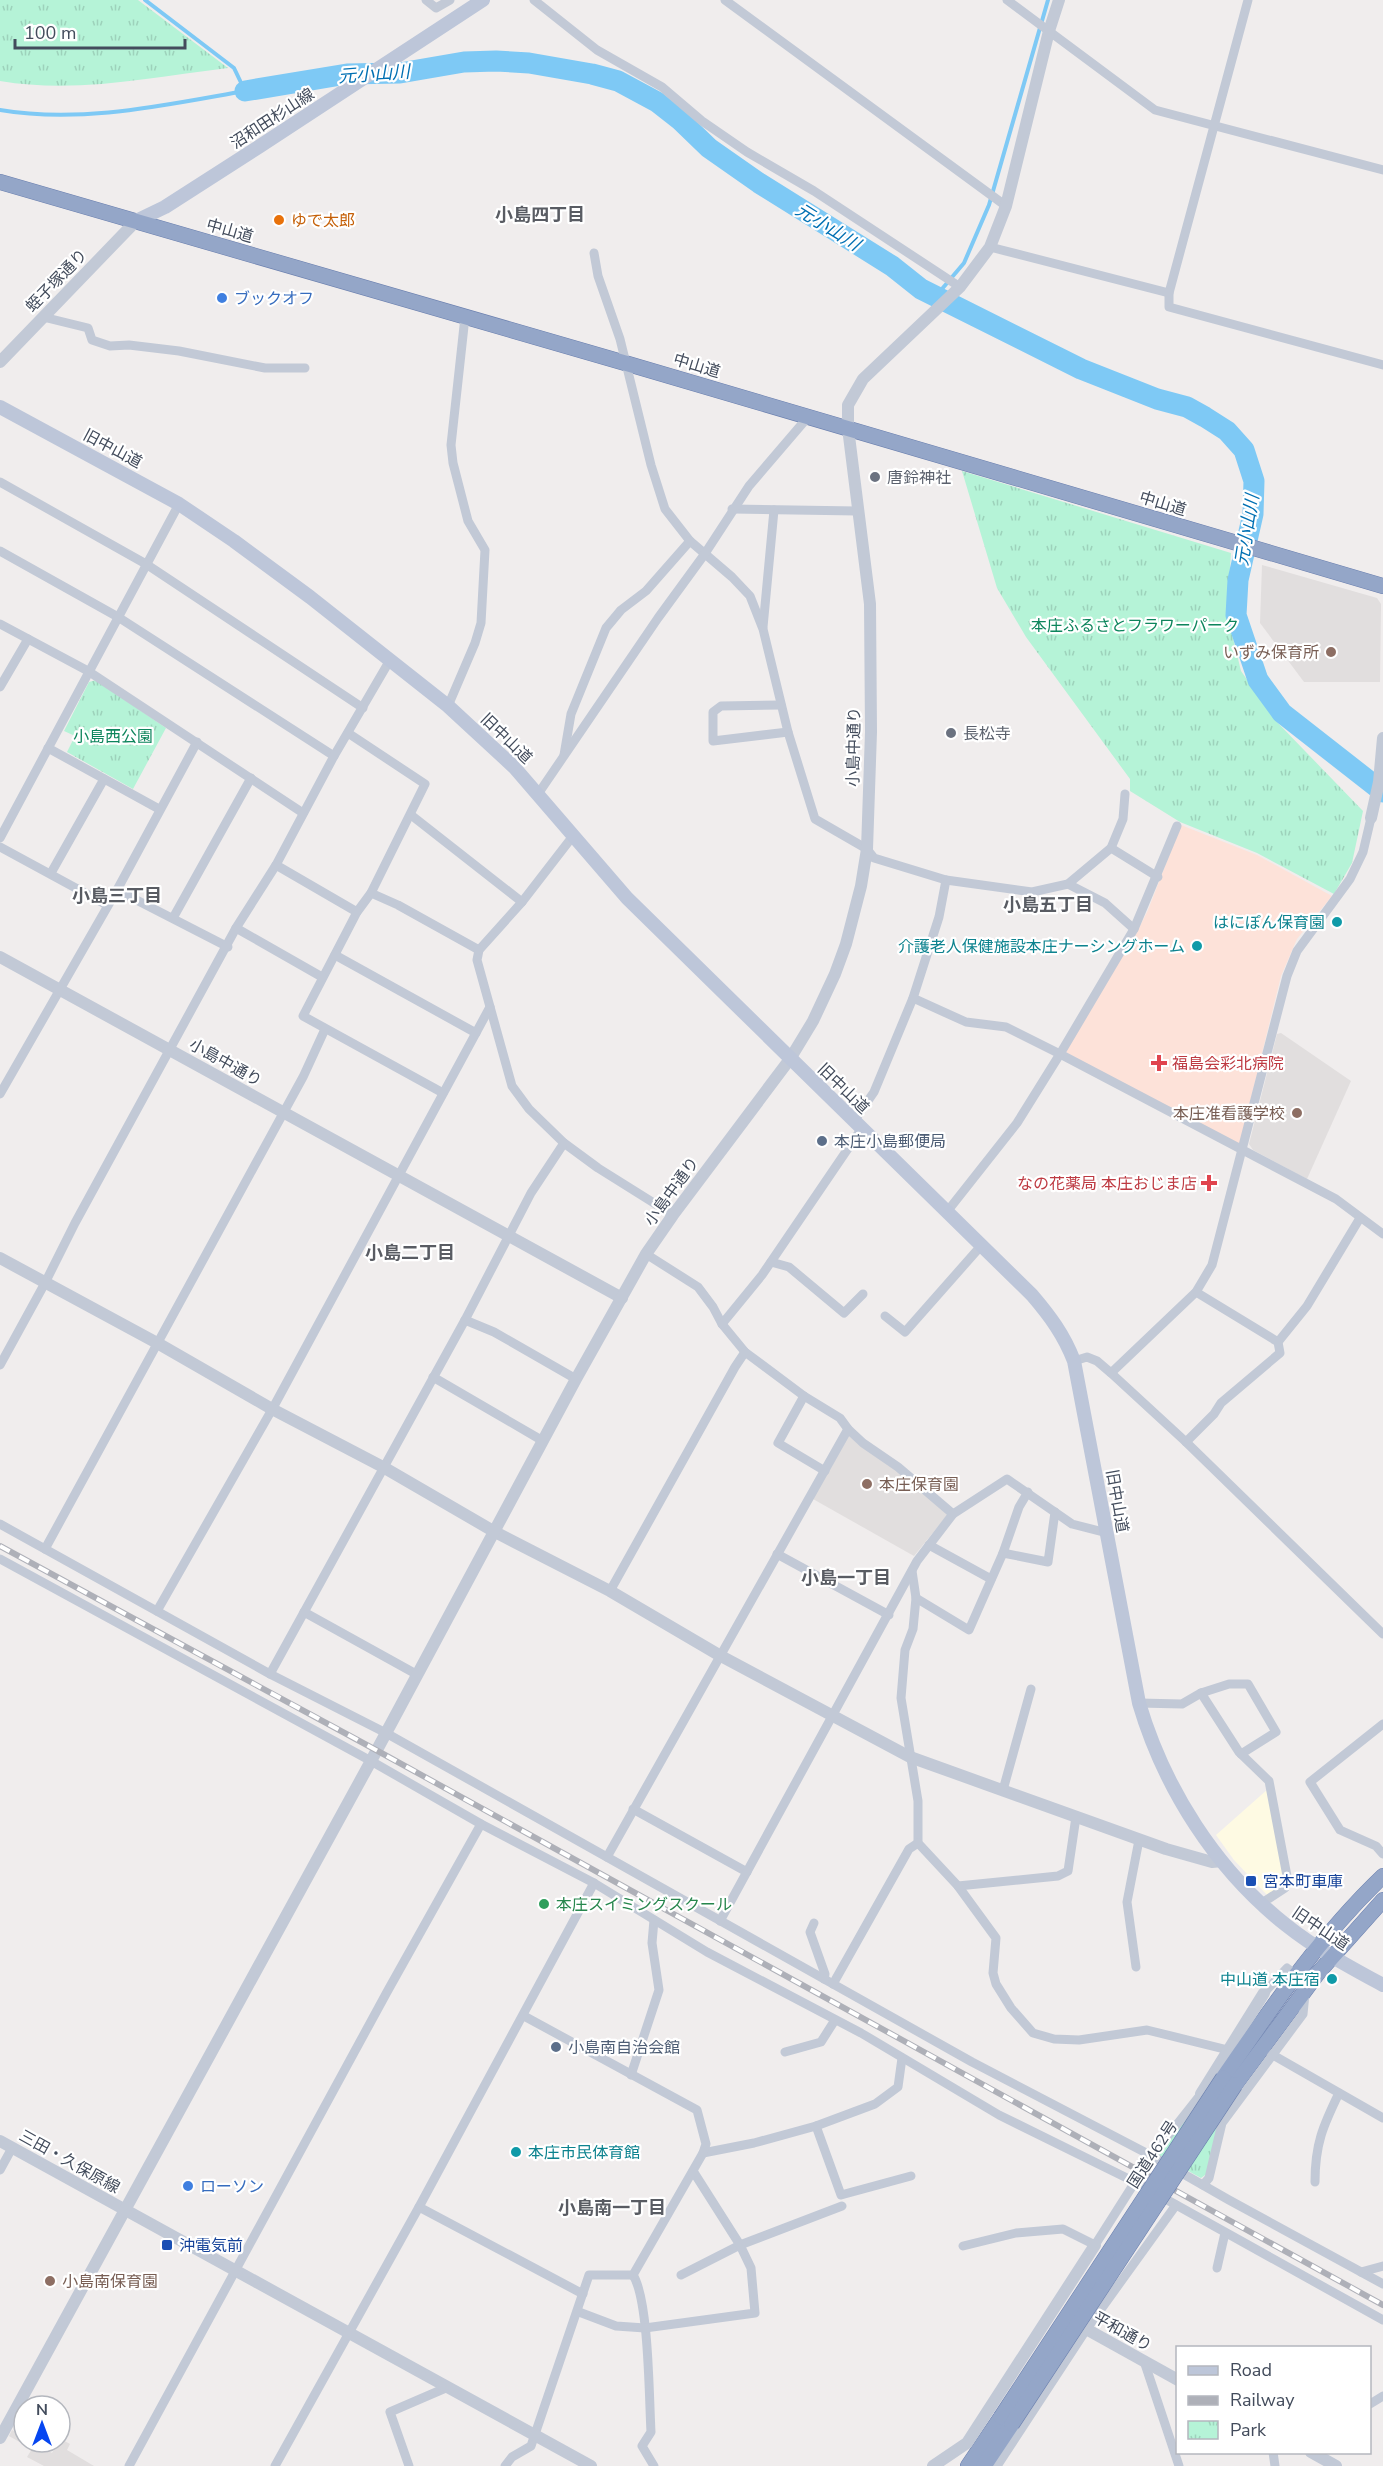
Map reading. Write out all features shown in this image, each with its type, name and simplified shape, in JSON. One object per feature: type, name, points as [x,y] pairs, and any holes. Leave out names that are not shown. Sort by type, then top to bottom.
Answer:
[{"type":"highway","name":"中山道","points":[[0,182],[1383,586]]},
{"type":"highway","name":"国道462号","points":[[968,2466],[1006,2421],[1229,2081],[1295,1974],[1359,1899],[1383,1876]]},
{"type":"highway","name":"国道462号","points":[[1229,2081],[1332,1956],[1383,1900]]},
{"type":"highway","name":"国道462号","points":[[984,2466],[1006,2421]]},
{"type":"main road","name":"沼和田杉山線","points":[[136,221],[165,207],[483,0]]},
{"type":"main road","name":"旧中山道","points":[[0,406],[179,504],[254,555],[448,706],[485,739],[538,794],[627,898],[980,1247],[1032,1295],[1053,1319],[1067,1342],[1074,1361],[1139,1703],[1154,1747],[1168,1775],[1203,1836],[1222,1861],[1262,1903],[1284,1923],[1317,1947],[1383,1985]]},
{"type":"street","points":[[426,0],[436,8],[450,0]]},
{"type":"street","points":[[534,0],[597,50],[630,71],[663,87],[702,121],[747,153],[814,191],[956,291]]},
{"type":"street","points":[[725,0],[1006,206]]},
{"type":"street","points":[[1007,0],[1155,110],[1383,170]]},
{"type":"street","name":"小島中通り","points":[[0,957],[622,1298],[646,1254],[673,1215],[790,1059],[813,1021],[846,944],[861,886],[867,849],[871,732],[870,604],[857,511],[848,428],[848,405],[863,379],[956,291],[990,247],[1006,206],[1059,0]]},
{"type":"street","points":[[1248,0],[1169,293],[1169,307],[1383,365]]},
{"type":"street","name":"蛭子塚通り","points":[[0,362],[136,221]]},
{"type":"street","points":[[990,247],[1169,293]]},
{"type":"street","points":[[594,253],[598,276],[620,339],[665,509],[690,541],[732,577],[750,596],[763,629],[788,732],[815,819],[867,849],[874,858],[946,880],[1032,892],[1068,884],[1111,848],[1123,819],[1125,794]]},
{"type":"street","points":[[44,317],[88,328],[92,340],[110,346],[129,345],[179,351],[265,368],[305,368]]},
{"type":"street","points":[[448,706],[476,643],[481,623],[485,550],[468,521],[453,463],[452,445],[465,317]]},
{"type":"street","points":[[538,794],[658,618],[704,555],[748,486],[808,417]]},
{"type":"street","points":[[0,482],[146,564],[363,708]]},
{"type":"street","points":[[0,837],[179,504]]},
{"type":"street","points":[[732,510],[857,511]]},
{"type":"street","points":[[763,629],[774,510]]},
{"type":"street","points":[[563,759],[571,714],[606,628],[621,610],[646,591],[690,541]]},
{"type":"street","points":[[0,551],[118,617],[334,756]]},
{"type":"street","points":[[0,624],[88,671],[303,813]]},
{"type":"street","points":[[0,687],[28,639]]},
{"type":"street","points":[[0,1365],[75,1223],[228,947],[236,928],[276,865],[334,756],[390,660]]},
{"type":"street","points":[[781,705],[721,706],[713,711],[713,741],[788,732]]},
{"type":"street","points":[[348,733],[425,784],[371,892],[357,912],[303,1016],[443,1093]]},
{"type":"street","points":[[1111,1372],[1196,1292],[1212,1266],[1287,976],[1297,951],[1350,879],[1363,852],[1379,782],[1383,738]]},
{"type":"street","points":[[0,1094],[117,890],[197,742]]},
{"type":"street","points":[[48,748],[159,809]]},
{"type":"street","points":[[173,918],[251,778]]},
{"type":"street","points":[[51,873],[104,779]]},
{"type":"street","points":[[411,815],[522,902]]},
{"type":"street","points":[[946,1213],[1017,1123],[1060,1054],[1134,929],[1158,877],[1177,826]]},
{"type":"street","points":[[573,836],[522,902],[478,950],[477,960],[512,1086],[529,1109],[564,1143],[598,1168],[673,1215]]},
{"type":"street","points":[[0,847],[107,905]]},
{"type":"street","points":[[1111,848],[1158,877]]},
{"type":"street","points":[[276,865],[357,912]]},
{"type":"street","points":[[722,1324],[771,1262],[858,1125],[913,998],[939,916],[946,880]]},
{"type":"street","points":[[1068,884],[1106,903],[1134,929]]},
{"type":"street","points":[[117,890],[228,947]]},
{"type":"street","points":[[371,892],[398,904],[478,950]]},
{"type":"street","points":[[236,928],[322,977]]},
{"type":"street","points":[[335,955],[476,1033]]},
{"type":"street","points":[[913,998],[966,1022],[1006,1027],[1060,1054],[1336,1199],[1383,1234]]},
{"type":"street","points":[[157,1611],[272,1409],[490,1007]]},
{"type":"street","points":[[45,1549],[284,1113],[325,1029]]},
{"type":"street","points":[[0,1071],[10,1077]]},
{"type":"street","points":[[270,1674],[465,1320],[531,1193],[564,1143]]},
{"type":"street","points":[[1278,1342],[1307,1306],[1360,1218]]},
{"type":"street","points":[[885,1316],[905,1332],[980,1247]]},
{"type":"street","points":[[646,1254],[698,1287],[722,1324],[745,1352],[804,1396],[840,1418],[848,1429],[898,1467],[953,1514]]},
{"type":"street","points":[[0,1258],[159,1344],[272,1409],[383,1467],[495,1532],[610,1591],[719,1655],[910,1757],[1138,1839],[1212,1862],[1222,1861]]},
{"type":"street","points":[[771,1262],[789,1267],[844,1313],[862,1294]]},
{"type":"street","points":[[1186,1442],[1214,1414],[1221,1403],[1281,1353],[1278,1342],[1196,1292]]},
{"type":"street","points":[[0,2438],[622,1298]]},
{"type":"street","points":[[465,1320],[494,1332],[576,1379]]},
{"type":"street","points":[[610,1591],[745,1352]]},
{"type":"street","points":[[1074,1361],[1087,1357],[1097,1361],[1111,1372],[1383,1634]]},
{"type":"street","points":[[433,1377],[543,1441]]},
{"type":"street","points":[[804,1396],[778,1443],[825,1471]]},
{"type":"street","points":[[607,1857],[848,1429]]},
{"type":"street","points":[[720,1921],[912,1571],[953,1514],[1007,1479],[1072,1524],[1107,1533]]},
{"type":"street","points":[[916,1598],[969,1630],[1003,1553],[1019,1508],[1028,1492]]},
{"type":"street","points":[[1003,1553],[1048,1562],[1055,1512]]},
{"type":"street","points":[[0,1524],[270,1674],[386,1733],[972,2062],[1152,2156],[1383,2284]]},
{"type":"street","points":[[929,1545],[991,1579]]},
{"type":"street","points":[[777,1554],[889,1615]]},
{"type":"street","points":[[0,1559],[371,1761],[481,1824],[594,1883],[707,1952],[835,2020],[999,2115],[1135,2182],[1383,2320]]},
{"type":"street","points":[[912,1571],[916,1598],[913,1629],[905,1650],[901,1698],[918,1801],[918,1843],[958,1886],[996,1938],[993,1973],[996,1984],[1011,2008],[1033,2033],[1054,2040],[1079,2040],[1147,2030],[1228,2050]]},
{"type":"street","points":[[304,1612],[416,1674]]},
{"type":"street","points":[[1139,1703],[1182,1704],[1201,1693],[1228,1684],[1248,1684],[1276,1732],[1240,1754]]},
{"type":"street","points":[[1004,1790],[1031,1689]]},
{"type":"street","points":[[1201,1693],[1240,1754],[1269,1781],[1287,1876],[1285,1888],[1262,1903]]},
{"type":"street","points":[[1383,1724],[1310,1782],[1340,1830],[1376,1846],[1383,1854]]},
{"type":"street","points":[[633,1809],[747,1872]]},
{"type":"street","points":[[958,1886],[1058,1876],[1068,1871],[1076,1817]]},
{"type":"street","points":[[129,2466],[202,2329],[481,1824]]},
{"type":"street","points":[[1136,1967],[1127,1902],[1138,1839]]},
{"type":"street","points":[[828,1982],[909,1849],[918,1843]]},
{"type":"street","points":[[275,2466],[524,2016],[594,1883]]},
{"type":"street","points":[[631,2075],[658,1990],[652,1943],[654,1920]]},
{"type":"street","points":[[814,1923],[810,1932],[828,1982]]},
{"type":"street","points":[[1152,2156],[1201,2094],[1264,1993],[1287,1968],[1295,1974]]},
{"type":"street","points":[[1203,2186],[1209,2178],[1222,2122],[1303,2014],[1306,1989]]},
{"type":"street","points":[[524,2016],[697,2110],[706,2144],[703,2153],[633,2275]]},
{"type":"street","points":[[785,2052],[820,2043],[835,2020]]},
{"type":"street","points":[[1271,2054],[1383,2118]]},
{"type":"street","points":[[703,2153],[754,2143],[816,2126],[875,2104],[898,2087],[902,2058]]},
{"type":"street","points":[[1315,2182],[1315,2155],[1323,2128],[1339,2093]]},
{"type":"street","points":[[816,2126],[841,2195],[911,2176]]},
{"type":"street","name":"三田・久保原線","points":[[0,2141],[591,2466]]},
{"type":"street","points":[[0,2170],[12,2148]]},
{"type":"street","points":[[579,2312],[616,2326],[645,2328],[755,2313],[751,2268],[740,2245],[693,2171]]},
{"type":"street","points":[[933,2466],[967,2443],[1135,2182]]},
{"type":"street","points":[[997,2466],[1086,2330],[1176,2205]]},
{"type":"street","points":[[681,2275],[740,2245],[842,2206]]},
{"type":"street","points":[[419,2207],[583,2294]]},
{"type":"street","points":[[963,2246],[1017,2233],[1063,2229],[1095,2245]]},
{"type":"street","points":[[1218,2268],[1225,2234]]},
{"type":"street","points":[[1361,2272],[1383,2266]]},
{"type":"street","points":[[506,2466],[512,2457],[531,2446],[579,2312],[589,2275],[633,2275]]},
{"type":"street","points":[[633,2275],[638,2283],[645,2328],[651,2432],[642,2446],[654,2466]]},
{"type":"street","name":"平和通り","points":[[1053,2310],[1176,2379]]},
{"type":"street","points":[[1144,2361],[1179,2466]]},
{"type":"street","points":[[409,2466],[390,2412],[448,2387]]},
{"type":"street","points":[[1315,2454],[1336,2466]]},
{"type":"shaded area","name":"いずみ保育所","points":[[1262,565],[1377,598],[1381,604],[1380,682],[1304,682],[1260,623]]},
{"type":"shaded area","points":[[1181,825],[1257,855],[1332,896],[1297,939],[1281,976],[1240,1143],[1236,1145],[1067,1053],[1065,1049],[1134,938],[1148,910]]},
{"type":"shaded area","name":"本庄准看護学校","points":[[1281,1033],[1351,1081],[1307,1179],[1253,1150],[1249,1144],[1277,1034]]},
{"type":"shaded area","name":"本庄保育園","points":[[852,1435],[949,1513],[914,1556],[813,1499],[847,1436]]},
{"type":"shaded area","points":[[1268,1789],[1282,1847],[1282,1882],[1268,1896],[1234,1860],[1216,1835]]},
{"type":"shaded area","points":[[72,2453],[94,2466],[44,2466],[27,2457],[29,2454]]},
{"type":"green space","points":[[0,0],[138,0],[228,68],[86,85],[29,85],[0,81]]},
{"type":"green space","name":"本庄ふるさとフラワーパーク","points":[[962,471],[1231,553],[1229,582],[1231,630],[1241,671],[1276,721],[1363,811],[1352,863],[1334,894],[1257,853],[1180,822],[1130,791],[1130,779],[1026,637],[997,588]]},
{"type":"green space","name":"小島西公園","points":[[96,680],[166,728],[133,789],[67,752],[75,736],[64,731],[89,682]]},
{"type":"green space","points":[[1235,2097],[1208,2173],[1201,2178],[1159,2155],[1191,2109]]},
{"type":"waterway","name":"元小山川","points":[[0,110],[31,114],[92,114],[154,107],[245,91],[234,68],[145,0]]},
{"type":"waterway","points":[[936,296],[964,263],[989,205],[1048,0]]},
{"type":"waterway","name":"元小山川","points":[[245,91],[347,74],[400,73],[464,62],[496,61],[529,63],[618,81],[657,102],[709,148],[759,183],[892,266],[921,289],[1081,369],[1157,399],[1187,407],[1205,417],[1227,431],[1244,450],[1254,481],[1253,514],[1238,580],[1236,615],[1258,680],[1282,713],[1383,792]]},
{"type":"railway","points":[[0,1546],[376,1750],[1383,2305]]},
{"type":"place","name":"ゆで太郎","points":[[279,220]]},
{"type":"place","name":"ブックオフ","points":[[222,298]]},
{"type":"place","name":"唐鈴神社","points":[[875,477]]},
{"type":"place","name":"いずみ保育所","points":[[1331,652]]},
{"type":"place","name":"長松寺","points":[[951,733]]},
{"type":"place","name":"はにぽん保育園","points":[[1337,922]]},
{"type":"place","name":"介護老人保健施設本庄ナーシングホーム","points":[[1197,946]]},
{"type":"place","name":"福島会彩北病院","points":[[1159,1063]]},
{"type":"place","name":"本庄准看護学校","points":[[1297,1113]]},
{"type":"place","name":"本庄小島郵便局","points":[[822,1141]]},
{"type":"place","name":"なの花薬局 本庄おじま店","points":[[1209,1183]]},
{"type":"place","name":"本庄保育園","points":[[867,1484]]},
{"type":"place","name":"宮本町車庫","points":[[1251,1881]]},
{"type":"place","name":"本庄スイミングスクール","points":[[544,1904]]},
{"type":"place","name":"中山道 本庄宿","points":[[1332,1979]]},
{"type":"place","name":"小島南自治会館","points":[[556,2047]]},
{"type":"place","name":"本庄市民体育館","points":[[516,2152]]},
{"type":"place","name":"ローソン","points":[[188,2186]]},
{"type":"place","name":"沖電気前","points":[[167,2245]]},
{"type":"place","name":"小島南保育園","points":[[50,2281]]},
{"type":"district","name":"小島四丁目","points":[[540,215]]},
{"type":"district","name":"小島三丁目","points":[[117,896]]},
{"type":"district","name":"小島五丁目","points":[[1048,905]]},
{"type":"district","name":"小島二丁目","points":[[410,1253]]},
{"type":"district","name":"小島一丁目","points":[[846,1578]]},
{"type":"district","name":"小島南一丁目","points":[[612,2208]]}]
